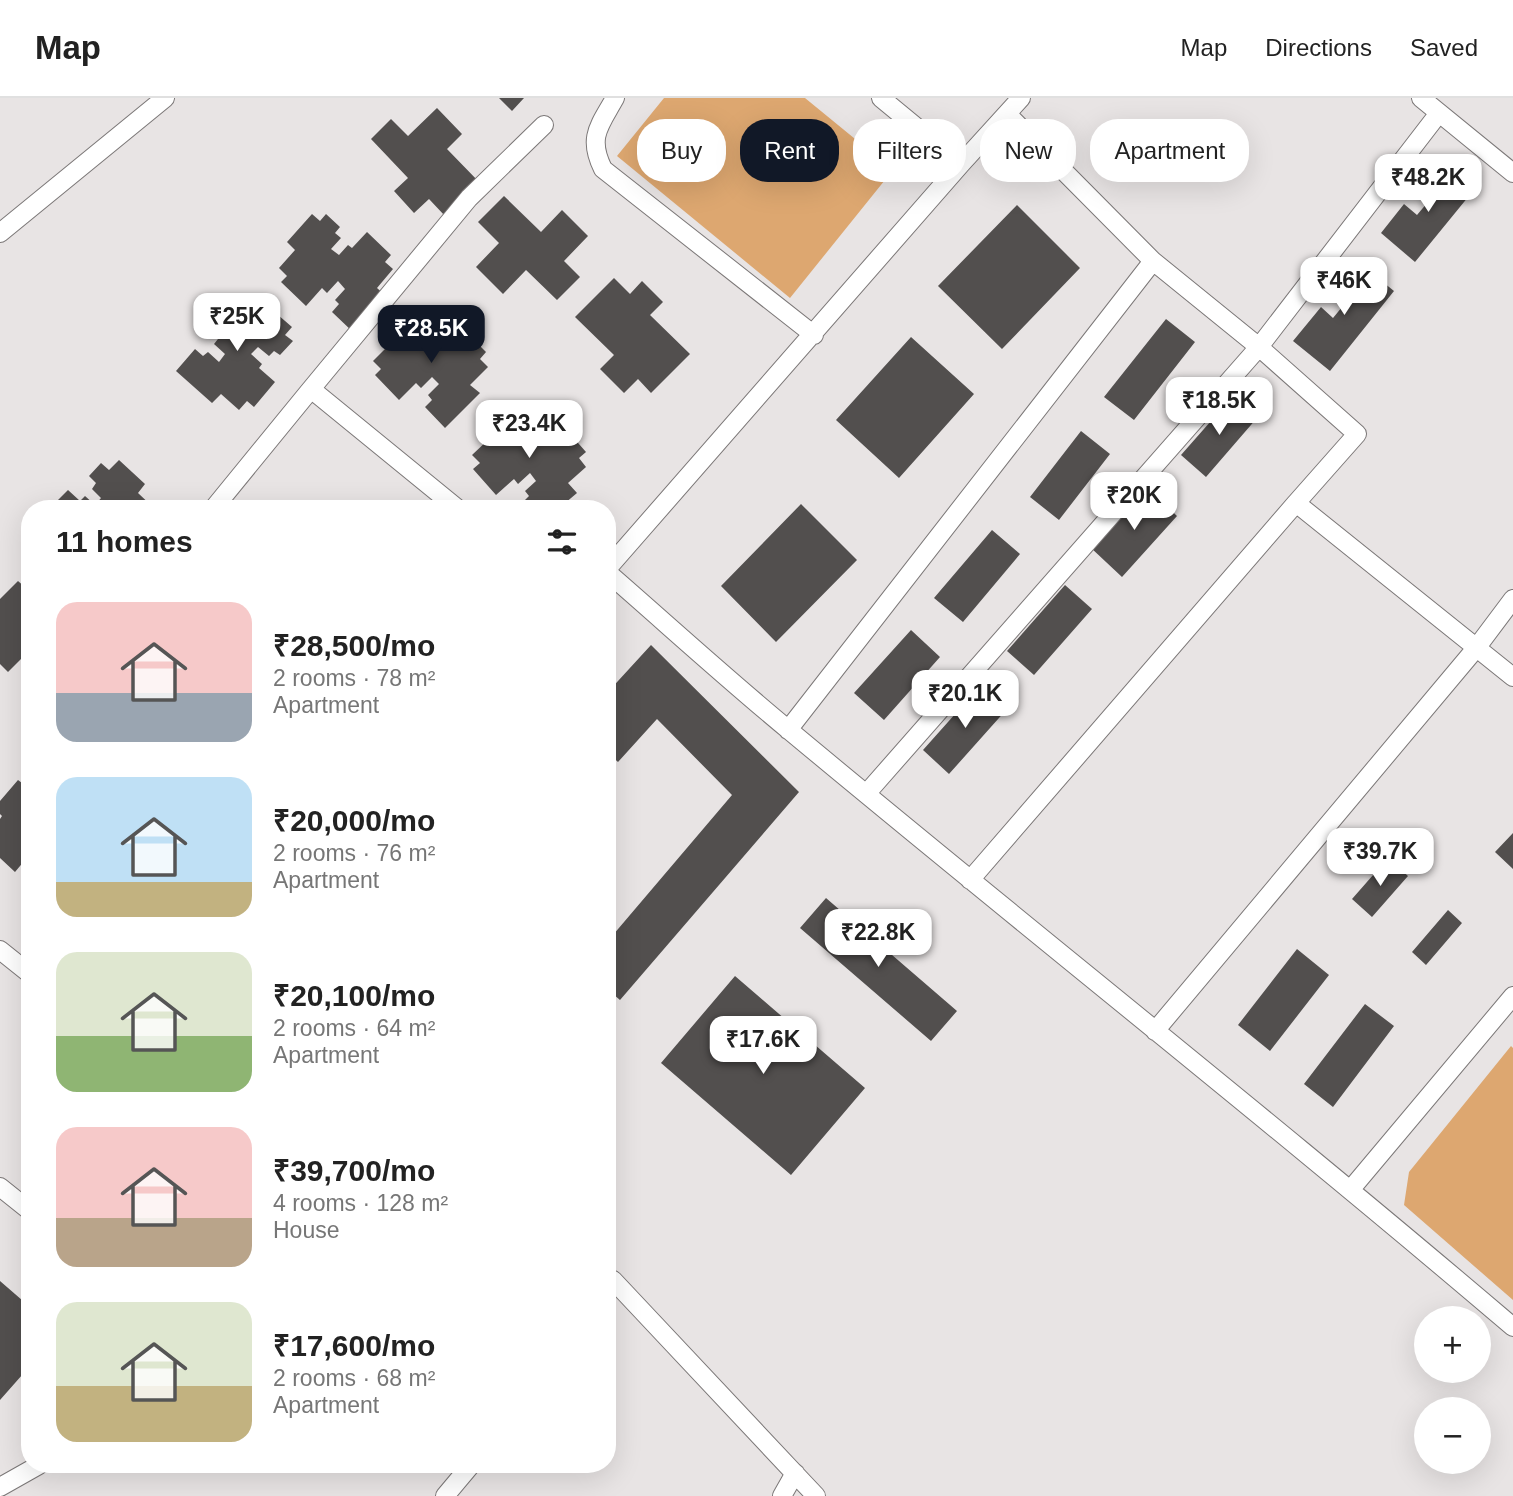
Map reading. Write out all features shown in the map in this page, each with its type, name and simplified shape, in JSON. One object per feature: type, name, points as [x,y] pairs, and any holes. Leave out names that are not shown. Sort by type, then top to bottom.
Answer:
[{"type":"lane","points":[[0,233],[165,98]]},
{"type":"lane","points":[[615,98],[598,128],[595,139],[595,153],[603,169],[814,335]]},
{"type":"lane","points":[[881,98],[906,119]]},
{"type":"lane","points":[[966,159],[1021,98]]},
{"type":"lane","points":[[1421,98],[1513,173]]},
{"type":"lane","points":[[866,794],[1259,347],[1439,113]]},
{"type":"lane","points":[[970,880],[1357,434],[1259,347],[1153,261],[1007,114]]},
{"type":"lane","points":[[220,500],[469,198],[544,125]]},
{"type":"lane","points":[[616,560],[946,182]]},
{"type":"lane","points":[[788,730],[1153,261]]},
{"type":"lane","points":[[311,389],[447,500]]},
{"type":"lane","points":[[1296,503],[1513,677]]},
{"type":"lane","points":[[616,578],[788,730],[1351,1189],[1513,1327]]},
{"type":"lane","points":[[1155,1031],[1476,647],[1513,599]]},
{"type":"lane","points":[[0,950],[21,967]]},
{"type":"lane","points":[[1351,1189],[1513,996]]},
{"type":"lane","points":[[0,1187],[21,1204]]},
{"type":"lane","points":[[616,1287],[817,1496]]},
{"type":"lane","points":[[0,1487],[25,1473]]},
{"type":"lane","points":[[445,1496],[464,1473]]},
{"type":"lane","points":[[782,1496],[795,1473]]},
{"type":"shaded area","points":[[664,98],[805,98],[831,119],[740,119],[740,182],[839,182],[839,126],[853,137],[853,182],[883,182],[790,298],[649,182],[726,182],[726,119],[647,119]]},
{"type":"shaded area","points":[[637,131],[637,172],[617,156]]},
{"type":"shaded area","points":[[1511,1046],[1513,1300],[1404,1205],[1409,1172]]},
{"type":"building","points":[[499,98],[524,98],[512,111]]},
{"type":"building","points":[[437,108],[462,134],[447,149],[480,183],[445,216],[429,199],[414,213],[394,191],[408,178],[371,139],[391,119],[408,136]]},
{"type":"building","points":[[1439,163],[1473,191],[1415,262],[1381,233],[1404,204],[1417,215],[1433,196],[1420,185]]},
{"type":"building","points":[[504,196],[541,232],[562,210],[588,236],[564,261],[580,277],[557,300],[526,270],[503,294],[476,267],[499,243],[478,222]]},
{"type":"building","points":[[1017,205],[1080,268],[1002,349],[938,286]]},
{"type":"building","points":[[312,214],[320,221],[326,214],[340,227],[335,233],[341,238],[331,249],[339,255],[348,245],[352,248],[367,232],[391,255],[385,262],[393,269],[377,288],[386,296],[353,332],[332,312],[339,304],[335,300],[345,289],[338,281],[327,293],[322,288],[306,306],[281,282],[287,276],[279,268],[295,250],[287,242]]},
{"type":"building","points":[[1358,262],[1394,291],[1330,371],[1293,341],[1321,307],[1333,318],[1347,301],[1334,291]]},
{"type":"building","points":[[614,278],[630,294],[642,281],[663,302],[650,315],[690,354],[651,393],[638,379],[624,393],[600,369],[614,355],[575,317]]},
{"type":"building","points":[[237,294],[256,311],[263,302],[292,327],[285,335],[293,341],[280,355],[274,351],[269,356],[258,347],[251,354],[262,364],[259,368],[275,382],[254,407],[247,401],[239,410],[221,394],[212,403],[176,371],[195,349],[203,356],[208,352],[219,362],[225,354],[214,344],[218,339],[201,323],[223,297],[230,303]]},
{"type":"building","points":[[409,309],[416,316],[423,309],[436,323],[431,328],[437,334],[426,344],[434,351],[444,341],[447,344],[463,329],[486,352],[480,359],[488,367],[470,385],[480,393],[445,428],[425,407],[432,400],[428,395],[439,384],[432,377],[421,388],[416,383],[399,400],[375,375],[381,369],[373,361],[391,343],[383,336]]},
{"type":"building","points":[[1166,319],[1195,342],[1134,420],[1104,397]]},
{"type":"building","points":[[911,337],[974,394],[899,478],[836,420]]},
{"type":"building","points":[[1233,396],[1257,418],[1206,477],[1181,455]]},
{"type":"building","points":[[510,404],[517,412],[525,405],[538,420],[532,425],[537,430],[527,440],[533,448],[544,438],[547,442],[564,427],[586,452],[579,458],[586,467],[568,483],[577,493],[569,500],[525,500],[529,496],[525,491],[536,481],[530,473],[518,484],[514,479],[496,495],[473,469],[480,463],[472,455],[490,438],[483,429]]},
{"type":"building","points":[[1081,431],[1110,454],[1059,520],[1030,497]]},
{"type":"building","points":[[119,460],[145,484],[138,493],[145,500],[99,500],[101,498],[92,489],[96,483],[89,476],[101,463],[109,470]]},
{"type":"building","points":[[1146,486],[1177,516],[1122,577],[1090,547]]},
{"type":"building","points":[[68,490],[79,500],[58,500]]},
{"type":"building","points":[[801,504],[857,560],[776,642],[721,586]]},
{"type":"building","points":[[992,530],[1020,554],[963,622],[934,598]]},
{"type":"building","points":[[18,581],[21,584],[21,659],[8,672],[0,664],[0,599]]},
{"type":"building","points":[[1065,585],[1092,609],[1034,675],[1007,651]]},
{"type":"building","points":[[911,630],[940,657],[884,720],[854,693]]},
{"type":"building","points":[[651,645],[799,792],[620,1000],[616,997],[616,931],[732,795],[657,719],[618,762],[616,760],[616,683]]},
{"type":"building","points":[[981,685],[1007,709],[949,774],[923,750]]},
{"type":"building","points":[[18,780],[21,782],[21,865],[15,872],[0,858],[0,801]]},
{"type":"building","points":[[1513,833],[1513,869],[1495,852]]},
{"type":"building","points":[[1388,858],[1408,876],[1372,917],[1352,899]]},
{"type":"building","points":[[826,898],[957,1011],[931,1041],[800,928]]},
{"type":"building","points":[[1448,910],[1462,923],[1426,965],[1412,952]]},
{"type":"building","points":[[1297,949],[1329,975],[1270,1051],[1238,1025]]},
{"type":"building","points":[[735,976],[865,1088],[791,1175],[661,1063]]},
{"type":"building","points":[[1365,1004],[1394,1026],[1333,1107],[1304,1084]]},
{"type":"building","points":[[0,1281],[21,1299],[21,1376],[0,1400]]}]
